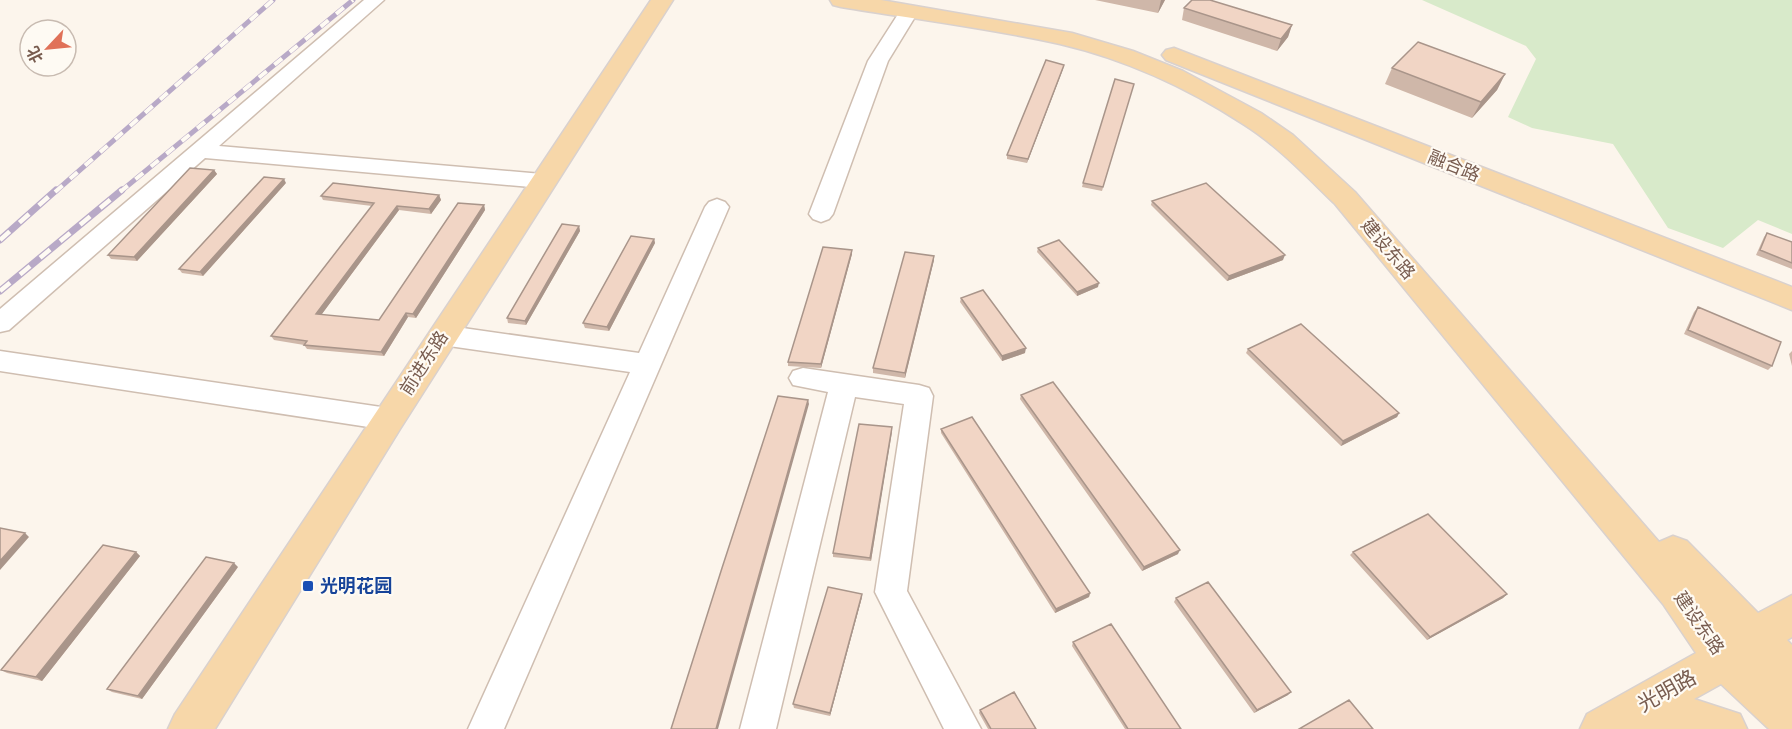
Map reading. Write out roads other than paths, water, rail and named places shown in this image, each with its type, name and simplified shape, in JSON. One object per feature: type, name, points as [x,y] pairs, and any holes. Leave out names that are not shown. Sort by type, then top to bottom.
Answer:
[{"type":"main road","name":"前进东路","points":[[190,729],[442,335],[662,0]]},
{"type":"main road","name":"建设东路","points":[[841,0],[907,6],[1090,32],[1114,39],[1169,62],[1257,108],[1297,134],[1324,157],[1701,585],[1739,649],[1792,722]]},
{"type":"main road","name":"建设东路","points":[[907,6],[1064,38],[1106,50],[1174,76],[1216,97],[1284,141],[1312,165],[1352,207],[1677,591],[1739,649],[1792,674]]},
{"type":"main road","name":"融合路","points":[[1114,39],[1182,58],[1792,299]]},
{"type":"main road","name":"光明路","points":[[1613,724],[1739,649],[1792,614]]},
{"type":"main road","points":[[1613,724],[1674,715],[1725,729]]},
{"type":"street","points":[[0,323],[375,0]]},
{"type":"street","points":[[821,214],[878,61],[907,6]]},
{"type":"street","points":[[199,151],[543,181]]},
{"type":"street","points":[[486,729],[717,207]]},
{"type":"street","points":[[442,335],[648,364]]},
{"type":"street","points":[[0,361],[388,419]]},
{"type":"street","points":[[803,378],[920,396],[891,592],[963,729]]},
{"type":"street","points":[[758,729],[844,384]]},
{"type":"railway","points":[[55,192],[273,0]]},
{"type":"railway","points":[[120,192],[353,0]]},
{"type":"railway","points":[[0,240],[56,190]]},
{"type":"railway","points":[[0,291],[122,190]]},
{"type":"place","name":"光明花园","points":[[308,586]]}]
